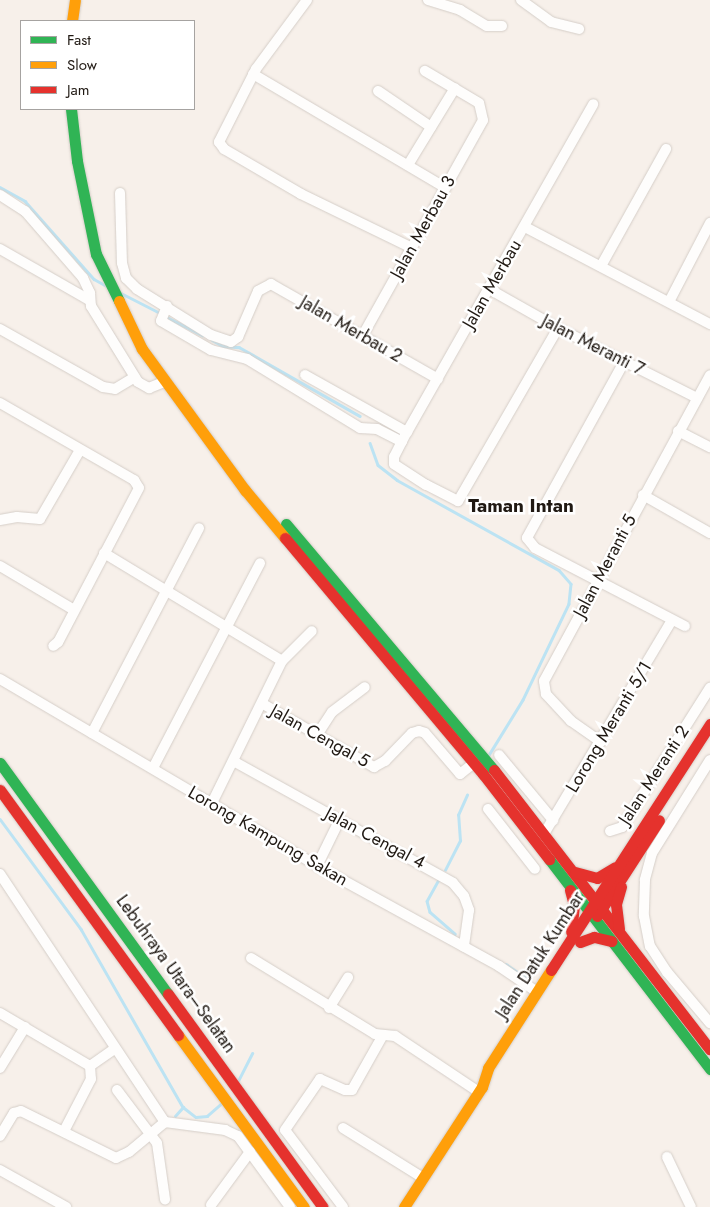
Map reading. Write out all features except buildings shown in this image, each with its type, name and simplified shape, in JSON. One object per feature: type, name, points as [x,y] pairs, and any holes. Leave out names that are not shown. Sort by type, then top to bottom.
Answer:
[{"type":"main road","points":[[72,20],[75,0]]},
{"type":"main road","points":[[71,110],[77,161],[96,254],[127,321],[164,382],[199,427],[222,450],[474,763],[592,915],[616,937],[710,1050]]},
{"type":"main road","points":[[297,544],[446,712],[575,872],[599,904],[616,937],[710,1069]]},
{"type":"main road","name":"Jalan Datuk Kumbar","points":[[599,904],[619,864],[710,724]]},
{"type":"main road","name":"Jalan Datuk Kumbar","points":[[491,1076],[488,1068],[567,945],[631,863],[710,740]]},
{"type":"main road","name":"Lebuhraya Utara–Selatan","points":[[0,763],[323,1207]]},
{"type":"main road","name":"Lebuhraya Utara–Selatan","points":[[0,790],[304,1207]]},
{"type":"main road","points":[[616,937],[616,904],[631,863]]},
{"type":"main road","points":[[575,872],[597,878],[619,864]]},
{"type":"main road","points":[[565,881],[574,905],[567,945]]},
{"type":"main road","name":"Jalan Datuk Kumbar","points":[[404,1207],[580,942],[592,915]]},
{"type":"main road","points":[[580,942],[594,937],[616,937]]},
{"type":"street","points":[[307,0],[253,74],[219,142],[224,149],[301,194],[412,248]]},
{"type":"street","points":[[428,0],[460,10],[484,25],[502,26]]},
{"type":"street","points":[[521,0],[552,22],[579,29]]},
{"type":"street","points":[[408,166],[455,88],[425,71]]},
{"type":"street","points":[[253,74],[446,188]]},
{"type":"street","name":"Jalan Merbau 3","points":[[363,335],[483,120],[480,102],[455,88]]},
{"type":"street","points":[[378,91],[432,127]]},
{"type":"street","name":"Jalan Merbau","points":[[558,328],[458,500],[426,485],[394,464],[394,457],[407,432],[525,227],[593,104]]},
{"type":"street","points":[[601,266],[666,149]]},
{"type":"street","points":[[120,193],[122,263],[126,278],[137,289],[211,350],[247,359],[360,428],[377,429],[402,442]]},
{"type":"street","points":[[0,195],[25,211],[83,278],[90,293],[89,300]]},
{"type":"street","points":[[670,300],[710,224]]},
{"type":"street","points":[[525,227],[670,300],[710,324]]},
{"type":"street","points":[[0,248],[89,300],[135,377],[144,387],[164,382]]},
{"type":"street","name":"Jalan Merbau 2","points":[[164,311],[211,335],[231,342],[238,337],[263,286],[271,284],[438,379]]},
{"type":"street","name":"Jalan Meranti 7","points":[[489,289],[558,328],[697,398]]},
{"type":"street","points":[[0,329],[103,387],[115,389],[135,377]]},
{"type":"street","points":[[624,362],[527,534],[528,542],[535,548],[685,626]]},
{"type":"street","points":[[305,375],[407,432]]},
{"type":"street","name":"Jalan Meranti 5","points":[[601,742],[571,721],[543,687],[596,580],[710,375]]},
{"type":"street","points":[[0,403],[134,480],[139,488],[53,646]]},
{"type":"street","points":[[678,431],[710,447]]},
{"type":"street","points":[[0,520],[17,517],[40,519],[80,450]]},
{"type":"street","points":[[643,495],[710,533]]},
{"type":"street","points":[[92,733],[199,528]]},
{"type":"street","points":[[104,553],[282,661]]},
{"type":"street","points":[[153,768],[260,563]]},
{"type":"street","points":[[0,566],[74,610]]},
{"type":"street","name":"Lorong Meranti 5/1","points":[[544,834],[601,742],[672,620]]},
{"type":"street","points":[[212,803],[235,762],[282,661],[312,631]]},
{"type":"street","name":"Lorong Kampung Sakan","points":[[0,679],[317,866],[464,947],[537,992]]},
{"type":"street","points":[[316,735],[332,712],[365,687]]},
{"type":"street","name":"Jalan Meranti 2","points":[[610,830],[622,826],[706,703],[710,688]]},
{"type":"street","name":"Jalan Cengal 5","points":[[263,704],[359,760],[378,767],[412,733],[419,731],[425,733],[460,774],[474,763]]},
{"type":"street","points":[[499,756],[553,820]]},
{"type":"street","points":[[710,760],[652,853],[645,880],[644,916],[654,952],[710,1023]]},
{"type":"street","name":"Jalan Cengal 4","points":[[235,762],[453,883],[464,896],[469,910],[464,947]]},
{"type":"street","points":[[488,810],[535,869]]},
{"type":"street","points":[[500,825],[514,814]]},
{"type":"street","points":[[317,866],[340,820]]},
{"type":"street","points":[[0,874],[165,1122],[233,1132],[290,1207]]},
{"type":"street","points":[[251,958],[329,1008],[376,1034],[395,1036],[479,1092]]},
{"type":"street","points":[[329,1008],[348,978]]},
{"type":"street","points":[[0,1012],[90,1066]]},
{"type":"street","points":[[0,1068],[25,1027]]},
{"type":"street","points":[[343,1207],[285,1130],[320,1079],[345,1090],[352,1090],[383,1035]]},
{"type":"street","points":[[90,1066],[114,1048]]},
{"type":"street","points":[[64,1131],[91,1079],[90,1066]]},
{"type":"street","points":[[117,1090],[151,1134],[162,1156],[166,1199]]},
{"type":"street","points":[[0,1136],[14,1113],[21,1111],[116,1158],[129,1152],[165,1122]]},
{"type":"street","points":[[343,1128],[423,1178]]},
{"type":"street","points":[[211,1205],[250,1152]]},
{"type":"street","points":[[666,1157],[691,1207]]},
{"type":"street","points":[[0,1170],[66,1207]]},
{"type":"waterway","points":[[0,187],[25,201],[94,279],[105,285]]},
{"type":"waterway","points":[[121,293],[160,313]]},
{"type":"waterway","points":[[165,316],[202,335]]},
{"type":"waterway","points":[[212,340],[223,346],[239,347],[360,416]]},
{"type":"waterway","points":[[370,443],[378,465],[397,480],[559,570],[571,584],[569,604],[523,700],[488,757]]},
{"type":"waterway","points":[[445,870],[460,841],[458,815],[467,795]]},
{"type":"waterway","points":[[0,819],[81,929],[183,1107],[196,1117],[207,1116],[222,1103]]},
{"type":"waterway","points":[[440,878],[427,901],[430,912],[455,934]]},
{"type":"waterway","points":[[506,964],[529,980]]},
{"type":"waterway","points":[[238,1081],[252,1053]]},
{"type":"waterway","points":[[175,1116],[183,1107]]},
{"type":"traffic: fast","points":[[71,110],[77,161],[96,254],[119,301]]},
{"type":"traffic: fast","points":[[286,524],[494,770]]},
{"type":"traffic: fast","points":[[0,763],[168,994]]},
{"type":"traffic: fast","points":[[549,859],[710,1069]]},
{"type":"traffic: slow","points":[[72,20],[75,0]]},
{"type":"traffic: slow","points":[[119,301],[142,349],[245,490],[285,538]]},
{"type":"traffic: slow","points":[[404,1207],[482,1087],[488,1068],[551,970]]},
{"type":"traffic: slow","points":[[178,1035],[304,1207]]},
{"type":"traffic: jam","points":[[285,538],[483,774],[549,859]]},
{"type":"traffic: jam","points":[[551,970],[710,724]]},
{"type":"traffic: jam","points":[[494,770],[710,1049]]},
{"type":"traffic: jam","points":[[0,790],[178,1035]]},
{"type":"traffic: jam","points":[[597,916],[659,820]]},
{"type":"traffic: jam","points":[[575,872],[597,878],[615,867]]},
{"type":"traffic: jam","points":[[619,929],[616,904],[621,887]]},
{"type":"traffic: jam","points":[[570,890],[574,905],[571,932]]},
{"type":"traffic: jam","points":[[580,942],[594,937],[612,941]]},
{"type":"traffic: jam","points":[[168,994],[323,1207]]},
{"type":"district","name":"Taman Intan","points":[[521,506]]}]
